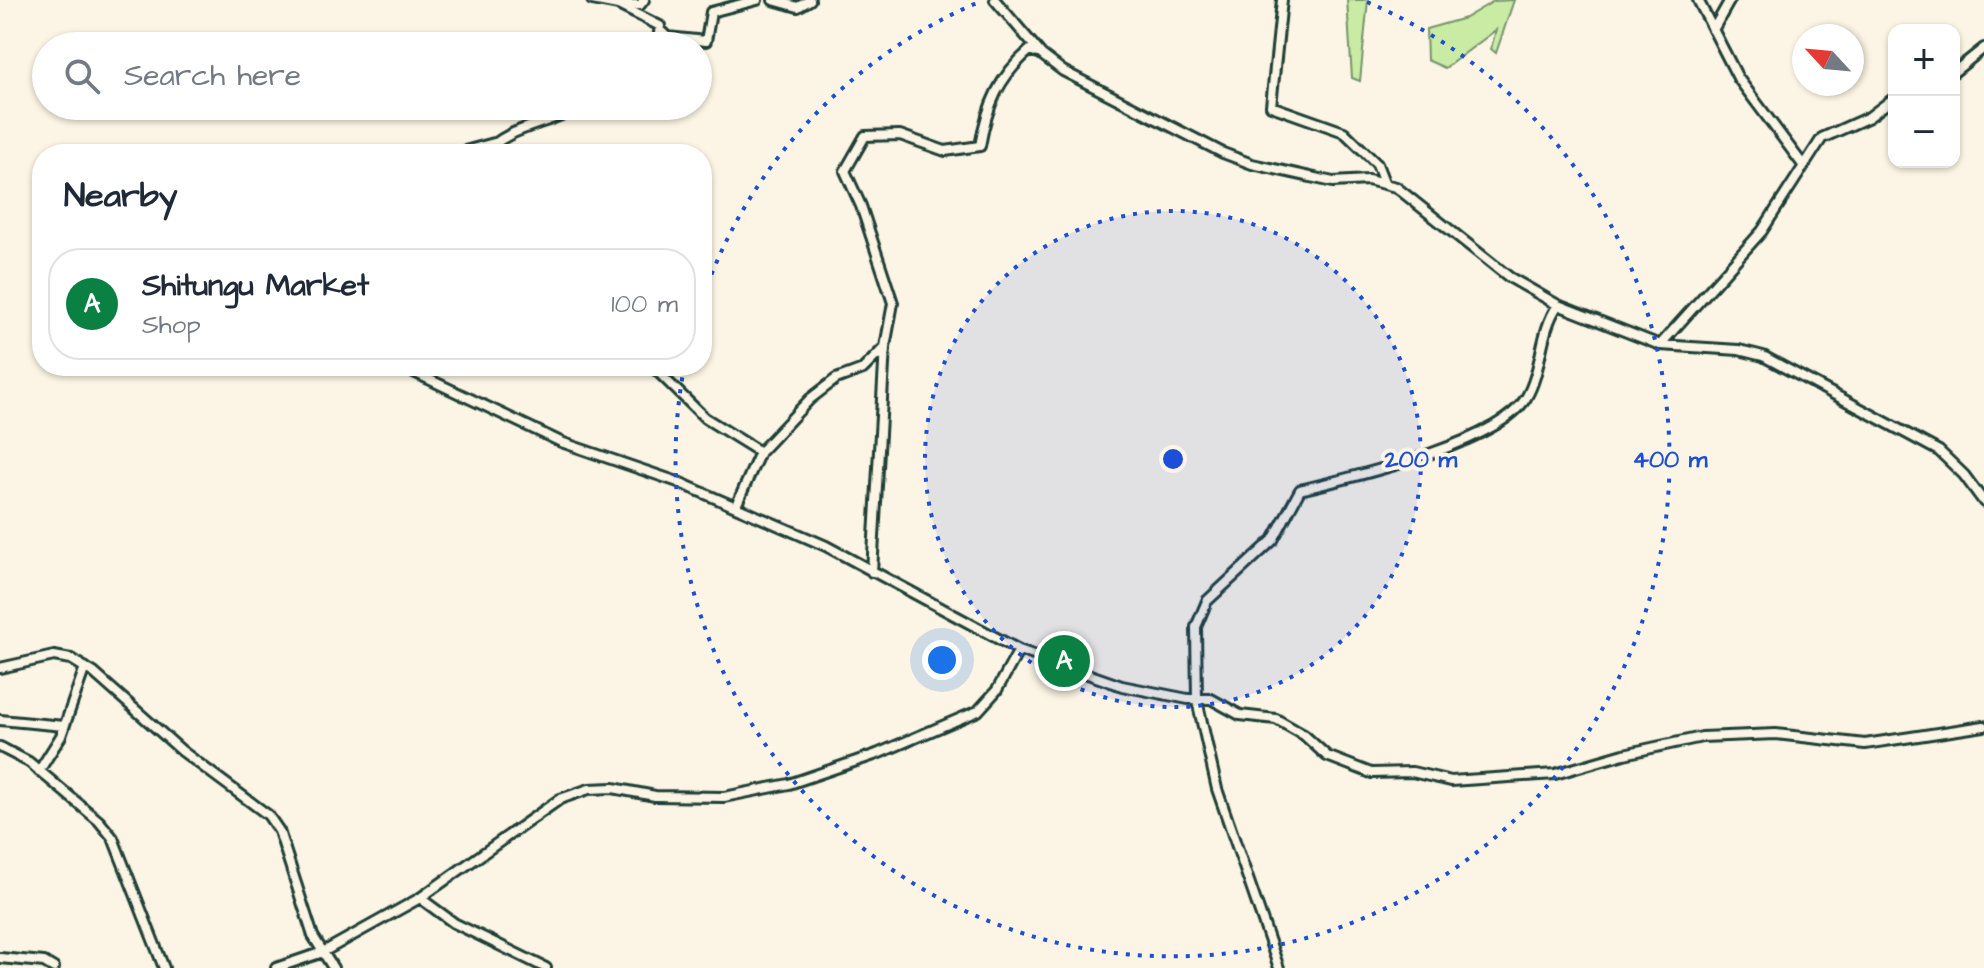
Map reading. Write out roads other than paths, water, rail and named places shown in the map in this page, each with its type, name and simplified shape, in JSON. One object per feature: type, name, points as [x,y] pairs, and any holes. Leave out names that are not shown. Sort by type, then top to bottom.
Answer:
[{"type":"street","points":[[592,0],[618,5],[640,5],[644,0]]},
{"type":"street","points":[[708,32],[711,12],[757,0]]},
{"type":"street","points":[[773,0],[798,7],[810,0]]},
{"type":"street","points":[[995,0],[1042,55],[1063,71],[1252,164],[1333,182],[1384,182],[1414,200],[1509,277],[1558,305],[1660,345],[1739,350],[1774,361],[1939,451],[1964,475],[1984,502]]},
{"type":"street","points":[[1282,0],[1271,106],[1287,115],[1344,132],[1377,164],[1384,182]]},
{"type":"street","points":[[1698,0],[1738,78],[1803,165]]},
{"type":"street","points":[[1713,30],[1730,0]]},
{"type":"street","points":[[618,5],[652,20],[662,32]]},
{"type":"street","points":[[1960,67],[1984,48]]},
{"type":"street","points":[[872,572],[885,347],[892,296],[861,206],[845,171],[865,136],[900,135],[945,151],[980,146],[986,108],[1009,68],[1030,50],[1042,55]]},
{"type":"street","points":[[1660,345],[1762,231],[1822,138],[1869,117],[1888,103]]},
{"type":"street","points":[[490,144],[554,120]]},
{"type":"street","points":[[1279,968],[1217,789],[1197,700],[1197,617],[1207,601],[1273,540],[1297,493],[1436,452],[1511,415],[1536,379],[1548,324],[1558,305]]},
{"type":"street","points":[[736,506],[760,452],[820,388],[863,369],[885,347]]},
{"type":"street","points":[[422,376],[561,442],[736,506],[826,546],[1019,650],[1122,686],[1197,700],[1211,699],[1240,715],[1276,719],[1304,735],[1327,756],[1371,773],[1412,772],[1451,781],[1555,774],[1624,754],[1702,737],[1776,734],[1865,744],[1984,726]]},
{"type":"street","points":[[662,376],[705,418],[760,452]]},
{"type":"street","points":[[276,968],[323,952],[420,898],[560,799],[579,792],[613,788],[655,796],[737,796],[789,784],[978,711],[988,703],[1019,650]]},
{"type":"street","points":[[0,668],[54,656],[71,659],[85,667],[182,751],[268,815],[279,831],[313,936],[333,968]]},
{"type":"street","points":[[39,771],[64,726],[85,667]]},
{"type":"street","points":[[0,720],[64,726]]},
{"type":"street","points":[[0,747],[29,762],[99,821],[113,838],[164,968]]},
{"type":"street","points":[[420,898],[454,923],[546,968]]},
{"type":"street","points":[[0,958],[44,962],[54,968]]},
{"type":"place","name":"Shitungu Market","points":[[1064,661]]}]
